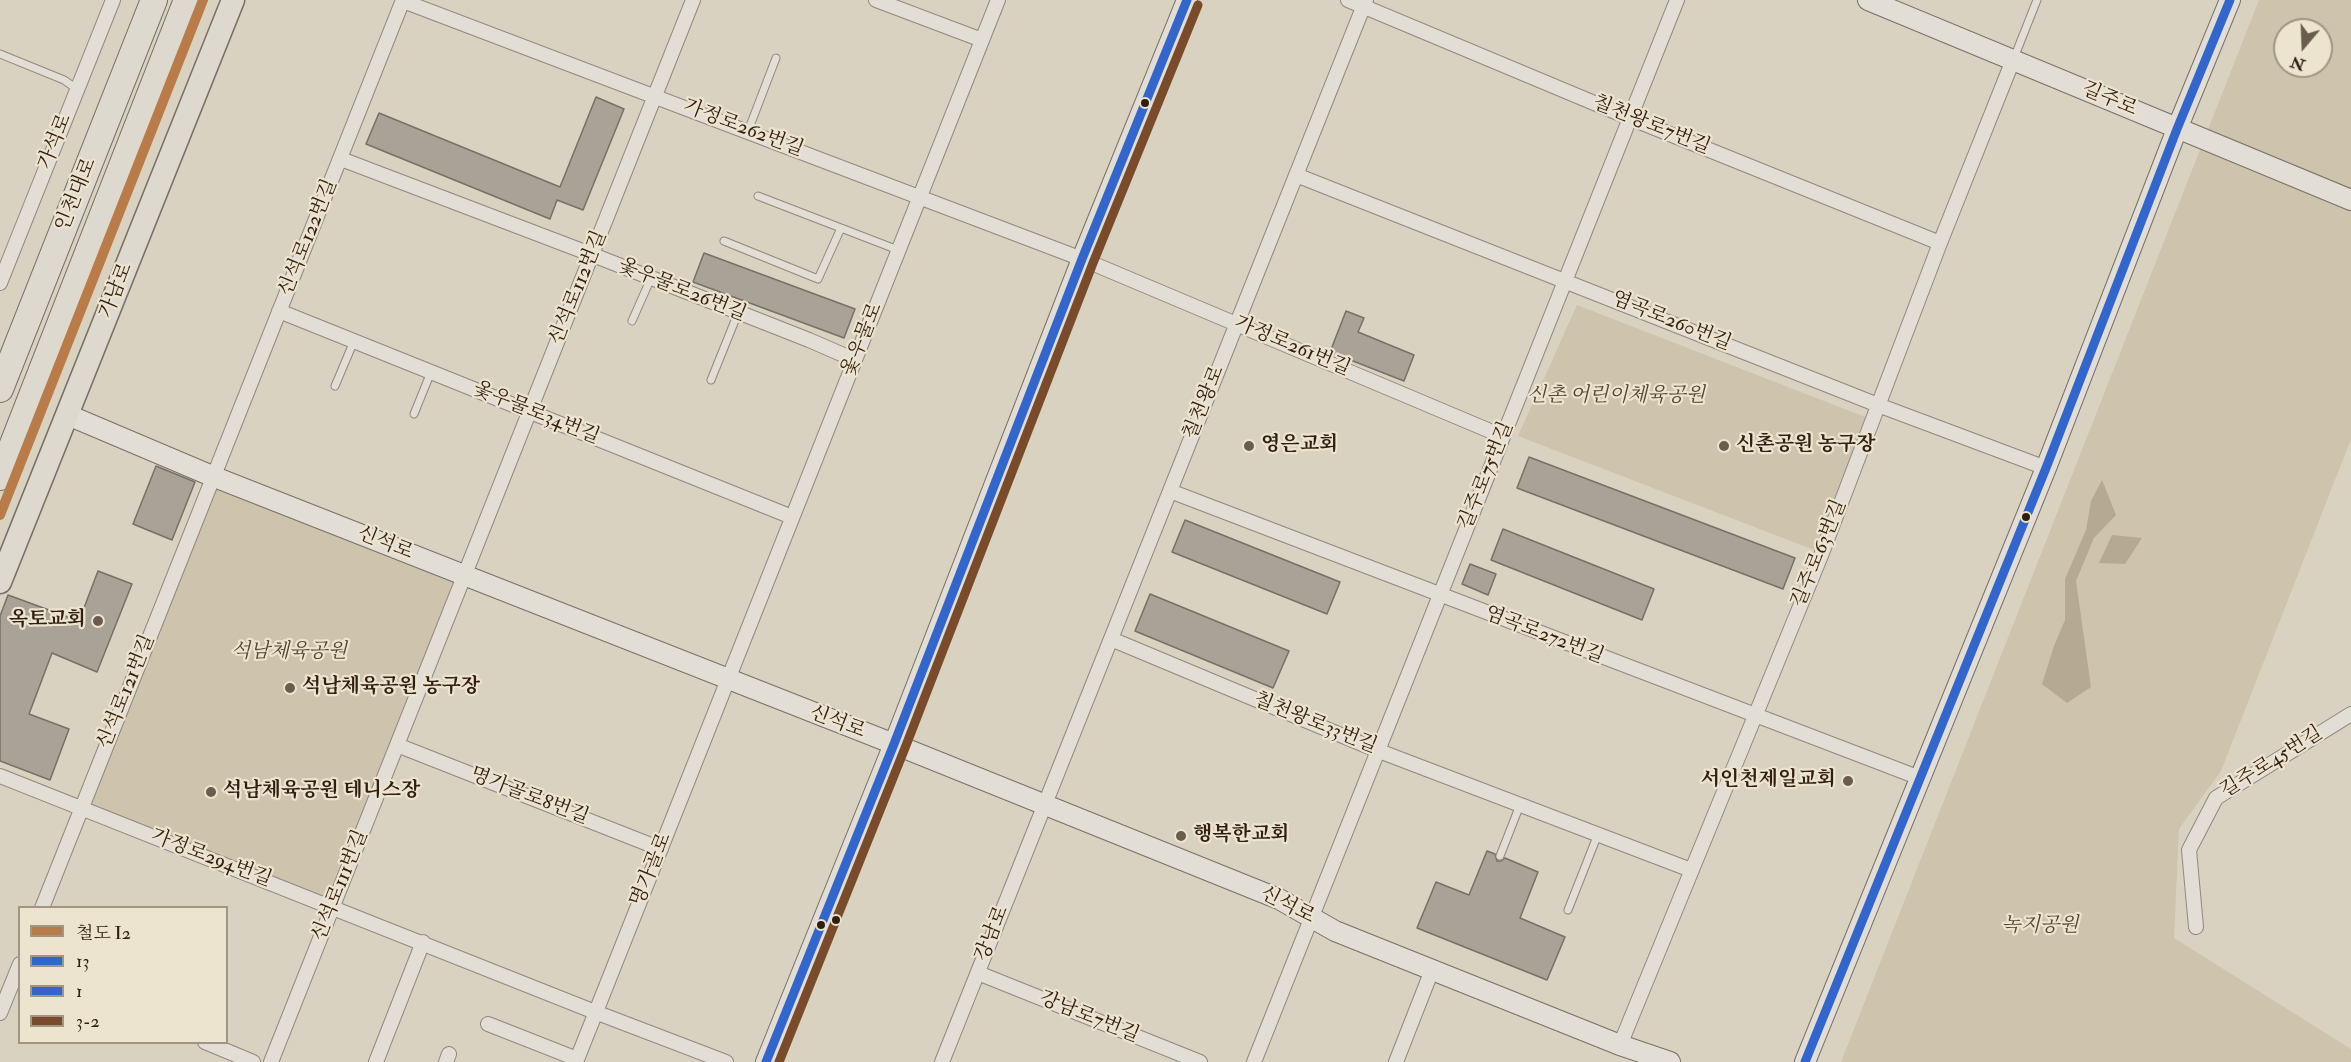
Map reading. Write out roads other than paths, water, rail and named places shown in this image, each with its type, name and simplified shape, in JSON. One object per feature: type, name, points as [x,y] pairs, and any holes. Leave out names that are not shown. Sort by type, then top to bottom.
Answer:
[{"type":"highway","name":"인천대로","points":[[0,389],[154,0]]},
{"type":"highway","name":"인천대로","points":[[0,477],[187,0]]},
{"type":"main road","name":"가남로","points":[[0,582],[233,0]]},
{"type":"street","name":"가석로","points":[[0,283],[113,0]]},
{"type":"street","name":"신석로112번길","points":[[465,576],[693,0]]},
{"type":"street","points":[[876,0],[982,40]]},
{"type":"street","name":"옻우물로","points":[[728,680],[998,0]]},
{"type":"street","points":[[766,1062],[894,744],[1082,259],[1187,0]]},
{"type":"street","name":"칠천왕로7번길","points":[[1348,0],[1365,3],[1630,118],[1940,243]]},
{"type":"street","name":"길주로75번길","points":[[1254,1062],[1677,0]]},
{"type":"street","name":"길주로","points":[[1868,0],[2351,200]]},
{"type":"street","points":[[1805,1062],[2046,468],[2177,129],[2230,0]]},
{"type":"street","name":"가정로262번길","points":[[403,1],[1082,259]]},
{"type":"street","name":"신석로122번길","points":[[212,476],[403,1]]},
{"type":"street","name":"칠천왕로","points":[[1044,806],[1365,3]]},
{"type":"street","name":"길주로63번길","points":[[1620,1045],[1822,553],[1940,243],[2013,60]]},
{"type":"street","name":"옻우물로26번길","points":[[341,159],[593,255],[855,360]]},
{"type":"street","name":"염곡로260번길","points":[[1296,175],[1878,405],[2046,468]]},
{"type":"street","name":"가정로261번길","points":[[1082,259],[1502,436]]},
{"type":"street","name":"옻우물로34번길","points":[[279,311],[792,517]]},
{"type":"street","name":"신석로","points":[[68,416],[212,476],[894,744],[1279,899],[1335,931],[1620,1045],[1670,1062]]},
{"type":"street","name":"신석로121번길","points":[[43,906],[212,476]]},
{"type":"street","name":"염곡로272번길","points":[[1170,491],[1920,778]]},
{"type":"street","name":"신석로111번길","points":[[271,1062],[465,576]]},
{"type":"street","name":"칠천왕로33번길","points":[[1111,639],[1379,751],[1691,870]]},
{"type":"street","name":"명가골로","points":[[488,1024],[577,1061],[728,680]]},
{"type":"street","name":"길주로45번길","points":[[2196,927],[2189,850],[2216,798],[2351,714]]},
{"type":"street","name":"명가골로8번길","points":[[397,745],[661,849]]},
{"type":"street","name":"가정로294번길","points":[[0,776],[726,1062]]},
{"type":"street","name":"강남로","points":[[942,1062],[1044,806]]},
{"type":"street","points":[[376,1062],[423,942]]},
{"type":"street","points":[[1396,1062],[1432,970]]},
{"type":"street","points":[[0,1013],[18,973]]},
{"type":"street","name":"강남로7번길","points":[[978,973],[1200,1062]]},
{"type":"street","points":[[211,1044],[253,1062]]},
{"type":"lane","points":[[2013,60],[2037,0]]},
{"type":"lane","points":[[0,54],[64,80],[77,89]]},
{"type":"lane","points":[[748,131],[776,58]]},
{"type":"lane","points":[[758,196],[898,250]]},
{"type":"lane","points":[[724,241],[818,279],[842,228]]},
{"type":"lane","points":[[632,321],[651,278]]},
{"type":"lane","points":[[711,380],[738,313]]},
{"type":"lane","points":[[335,386],[354,341]]},
{"type":"lane","points":[[414,414],[431,372]]},
{"type":"lane","points":[[1500,856],[1520,805]]},
{"type":"lane","points":[[1568,910],[1598,834]]},
{"type":"rail line","name":"I2","points":[[0,515],[203,0]]},
{"type":"place","name":"영은교회","points":[[1249,446]]},
{"type":"place","name":"신촌공원 농구장","points":[[1724,446]]},
{"type":"place","name":"옥토교회","points":[[98,621]]},
{"type":"place","name":"석남체육공원 농구장","points":[[290,688]]},
{"type":"place","name":"서인천제일교회","points":[[1848,781]]},
{"type":"place","name":"석남체육공원 테니스장","points":[[211,792]]},
{"type":"place","name":"행복한교회","points":[[1181,836]]},
{"type":"park label","name":"신촌 어린이체육공원","points":[[1616,397]]},
{"type":"park label","name":"석남체육공원","points":[[289,653]]},
{"type":"park label","name":"녹지공원","points":[[2040,927]]}]
